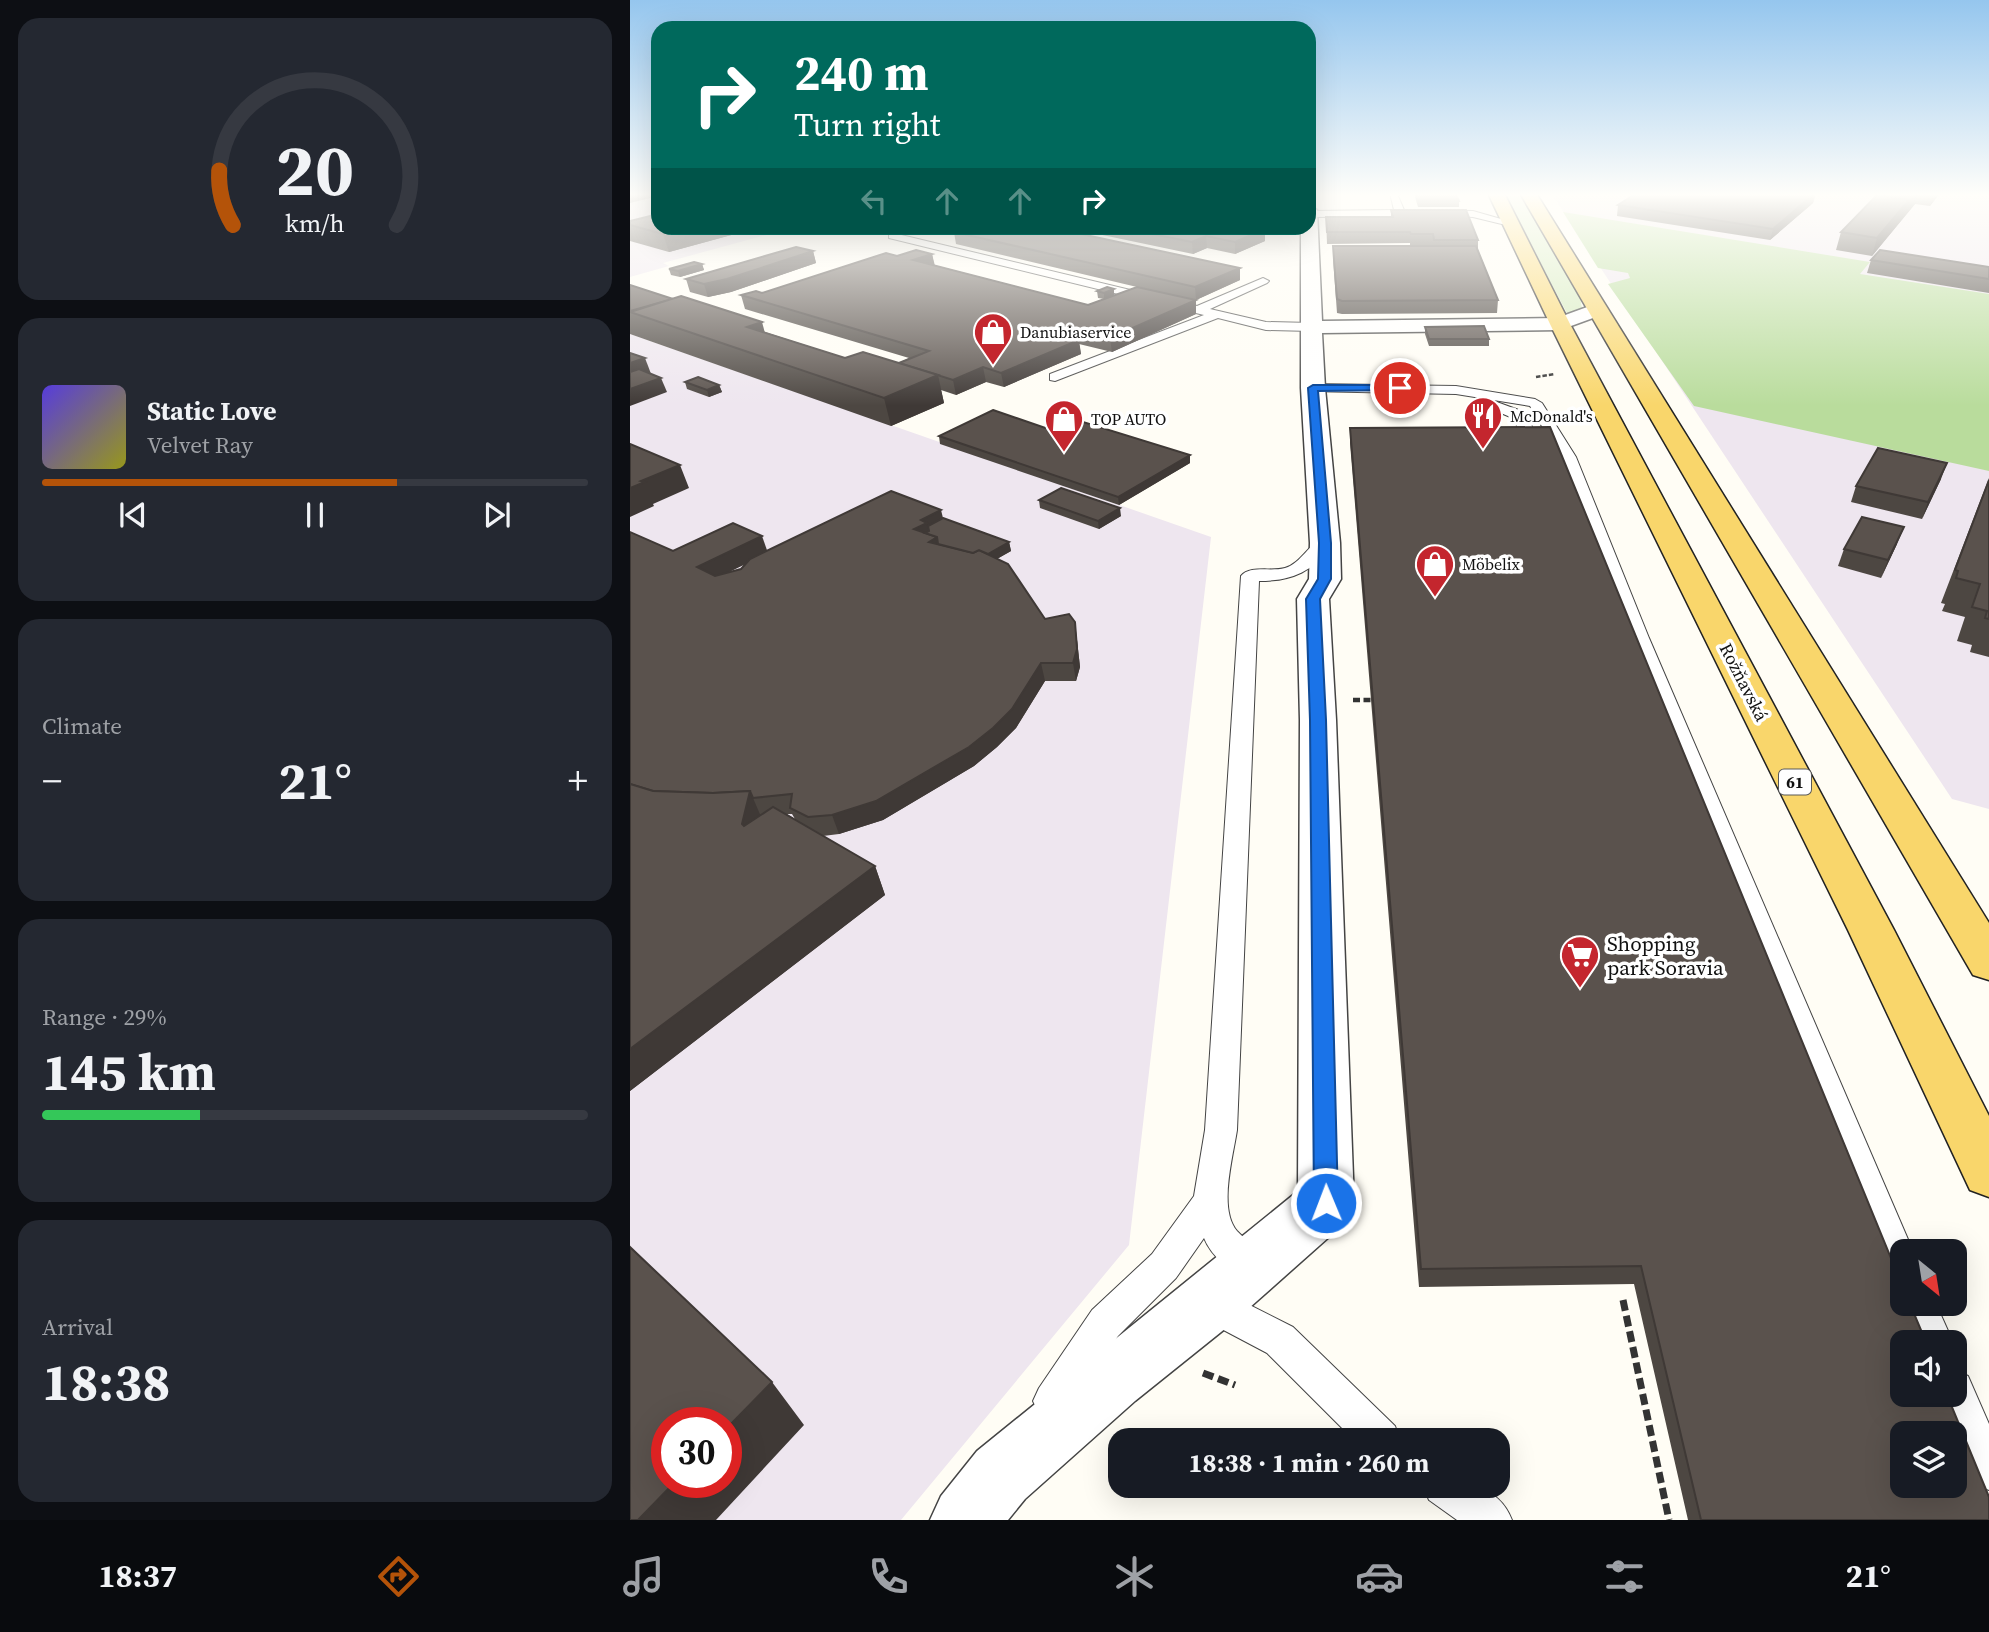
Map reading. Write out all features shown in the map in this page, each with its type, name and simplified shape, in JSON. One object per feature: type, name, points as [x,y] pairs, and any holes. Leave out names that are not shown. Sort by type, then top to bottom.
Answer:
[{"type":"main road","name":"Rožňavská","points":[[1530,264],[1871,930],[1989,1172]]},
{"type":"main road","points":[[1570,264],[1989,962]]},
{"type":"street","points":[[983,1497],[1113,1379],[1210,1303],[1326,1203],[1313,599],[1300,584],[1325,579],[1325,543],[1313,388],[1310,264]]},
{"type":"street","points":[[1312,327],[1560,324],[1597,310]]},
{"type":"street","points":[[1560,324],[1620,347]]},
{"type":"lane","points":[[1008,264],[1266,326],[1312,327]]},
{"type":"lane","points":[[1198,310],[1263,281]]},
{"type":"lane","points":[[1055,377],[1115,355],[1173,329],[1216,315]]},
{"type":"lane","points":[[1313,388],[1455,390],[1535,403],[1568,457],[1644,650],[1891,1239]]},
{"type":"lane","points":[[1455,390],[1522,416],[1528,437],[1490,438]]},
{"type":"lane","points":[[983,1497],[1105,1323],[1164,1266],[1210,1202],[1222,1130],[1250,576],[1300,584]]},
{"type":"lane","points":[[1210,1202],[1222,1240],[1254,1266]]},
{"type":"lane","points":[[1210,1303],[1280,1340],[1369,1428]]},
{"type":"lane","points":[[1963,1407],[1989,1469]]},
{"type":"lane","points":[[1460,1498],[1492,1520]]},
{"type":"path","points":[[1362,700],[1371,700]]},
{"type":"path","points":[[1623,1300],[1669,1520]]},
{"type":"shaded area","points":[[630,264],[669,266],[630,277]]},
{"type":"shaded area","points":[[1598,264],[1989,264],[1989,809],[1952,799]]},
{"type":"shaded area","points":[[630,334],[1211,537],[1129,1245],[901,1520],[630,1520]]},
{"type":"green space","points":[[1541,264],[1561,264],[1580,297],[1582,308],[1569,317]]},
{"type":"green space","points":[[1595,264],[1868,264],[1860,274],[1989,294],[1989,471],[1694,406],[1608,284],[1630,278],[1628,273],[1598,268]]},
{"type":"building","points":[[687,264],[702,264],[678,271],[669,269]]},
{"type":"building","points":[[738,264],[773,264],[704,284],[686,279]]},
{"type":"building","points":[[852,264],[928,264],[1088,305],[1137,287],[1196,300],[1110,338],[1063,327],[1050,332],[1079,340],[1001,373],[983,367],[953,380],[899,363],[929,351],[741,295],[756,291],[762,293]]},
{"type":"building","points":[[1094,264],[1221,264],[1240,268],[1195,287]]},
{"type":"building","points":[[1334,264],[1483,264],[1498,300],[1342,301],[1337,299]]},
{"type":"building","points":[[1895,264],[1969,264],[1989,267],[1989,279]]},
{"type":"building","points":[[630,285],[673,299],[630,311]]},
{"type":"building","points":[[1107,287],[1114,289],[1104,293],[1097,291]]},
{"type":"building","points":[[681,296],[762,322],[747,327],[845,358],[863,352],[938,375],[884,398],[630,312]]},
{"type":"building","points":[[1484,326],[1489,339],[1429,339],[1425,327]]},
{"type":"building","points":[[630,353],[645,358],[630,363]]},
{"type":"building","points":[[639,369],[661,378],[630,389],[630,372]]},
{"type":"building","points":[[698,377],[719,385],[707,390],[685,382]]},
{"type":"building","name":"TOP AUTO","points":[[993,410],[1057,432],[1080,421],[1190,455],[1118,497],[939,436]]},
{"type":"building","name":"Shopping park Soravia","points":[[1550,427],[1890,1256],[1890,1316],[1915,1316],[1921,1330],[1890,1330],[1890,1407],[1952,1407],[1958,1421],[1890,1421],[1890,1498],[1967,1498],[1967,1444],[1989,1497],[1989,1520],[1701,1520],[1641,1266],[1421,1269],[1350,428]]},
{"type":"building","points":[[630,444],[680,465],[630,488]]},
{"type":"building","points":[[1878,448],[1947,463],[1928,502],[1856,486]]},
{"type":"building","points":[[1989,480],[1989,619],[1985,618],[1987,611],[1972,607],[1980,584],[1956,578],[1958,571],[1955,570]]},
{"type":"building","points":[[1061,488],[1120,508],[1098,521],[1039,500]]},
{"type":"building","points":[[891,491],[941,510],[921,520],[927,523],[914,529],[937,537],[929,542],[973,553],[979,550],[1008,564],[1045,619],[1069,614],[1075,622],[1077,649],[1073,663],[1041,663],[1012,709],[969,747],[876,801],[832,815],[808,817],[790,808],[792,794],[753,798],[750,791],[653,791],[630,784],[630,532],[673,551],[733,523],[762,536],[697,567],[715,576],[741,569],[750,559]]},
{"type":"building","points":[[1862,517],[1904,527],[1888,560],[1844,549]]},
{"type":"building","points":[[943,518],[1009,542],[988,554],[979,550],[973,553],[938,544],[937,537],[925,533],[929,531],[928,526]]},
{"type":"building","points":[[630,784],[653,791],[750,791],[742,824],[744,826],[773,807],[875,866],[630,1049]]},
{"type":"building","points":[[630,1247],[772,1382],[742,1413],[742,1407],[651,1407],[651,1498],[659,1498],[638,1520],[630,1520]]},
{"type":"place","name":"Danubiaservice","points":[[993,366]]},
{"type":"place","name":"McDonald's","points":[[1483,450]]},
{"type":"place","name":"TOP AUTO","points":[[1064,453]]},
{"type":"place","name":"Möbelix","points":[[1435,598]]},
{"type":"place","name":"Shopping park Soravia","points":[[1580,989]]},
{"type":"route","points":[[1326,1203],[1318,720],[1313,599],[1325,579],[1325,543],[1313,388],[1400,388]]}]
